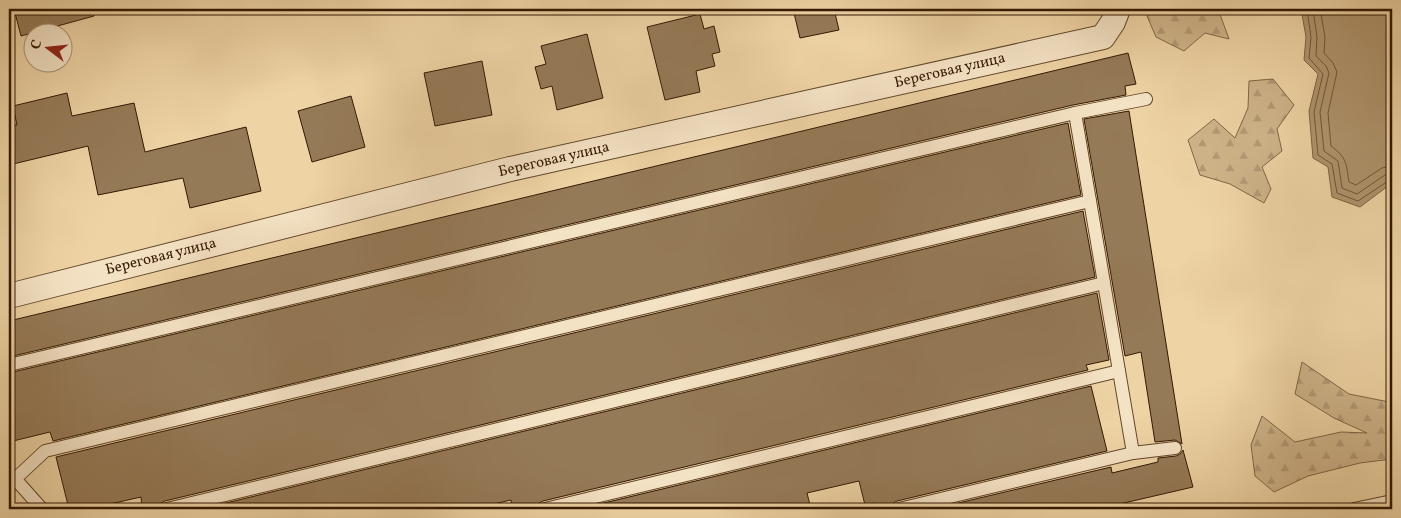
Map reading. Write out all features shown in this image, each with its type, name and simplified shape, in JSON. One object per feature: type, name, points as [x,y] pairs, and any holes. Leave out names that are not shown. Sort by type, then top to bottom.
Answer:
[{"type":"street","name":"Береговая улица","points":[[9,296],[510,169],[1103,37],[1114,22],[1118,9]]},
{"type":"lane","points":[[9,365],[1075,113],[1146,99]]},
{"type":"lane","points":[[1075,113],[1133,453]]},
{"type":"lane","points":[[42,509],[12,475],[45,451],[1090,201]]},
{"type":"lane","points":[[167,509],[1104,282]]},
{"type":"lane","points":[[545,509],[1119,371]]},
{"type":"lane","points":[[899,509],[1133,453],[1175,448]]},
{"type":"lane","points":[[1354,509],[1392,501]]},
{"type":"green space","points":[[1150,9],[1218,9],[1229,39],[1205,33],[1184,51],[1156,37],[1147,16]]},
{"type":"green space","points":[[1273,79],[1294,105],[1277,129],[1282,151],[1262,167],[1271,189],[1264,203],[1230,184],[1200,175],[1188,140],[1214,119],[1235,138],[1248,108],[1249,81]]},
{"type":"green space","points":[[1302,362],[1349,394],[1389,402],[1392,405],[1392,459],[1360,463],[1308,476],[1274,492],[1255,476],[1251,445],[1262,416],[1295,442],[1341,432],[1367,433],[1334,418],[1295,394]]},
{"type":"water","points":[[1301,9],[1392,9],[1392,183],[1360,207],[1332,197],[1328,167],[1313,158],[1309,111],[1318,74],[1304,60],[1306,37]]},
{"type":"building","points":[[14,9],[93,9],[94,16],[72,22],[22,22],[21,36]]},
{"type":"building","points":[[793,9],[834,9],[839,30],[800,38]]},
{"type":"building","points":[[700,14],[704,29],[714,26],[720,52],[712,54],[715,66],[696,71],[700,92],[665,100],[647,27]]},
{"type":"building","points":[[587,34],[603,98],[557,110],[552,86],[541,89],[535,67],[546,64],[541,46]]},
{"type":"building","points":[[1128,53],[1136,84],[1125,86],[1126,95],[1073,105],[9,357],[9,321]]},
{"type":"building","points":[[482,61],[492,115],[435,126],[424,73]]},
{"type":"building","points":[[67,93],[72,116],[134,103],[145,152],[246,127],[261,191],[190,208],[183,178],[98,195],[88,146],[9,165],[9,126],[17,125],[13,106]]},
{"type":"building","points":[[351,96],[365,147],[312,162],[298,111]]},
{"type":"building","points":[[1129,111],[1182,444],[1175,440],[1155,442],[1141,352],[1125,356],[1084,119]]},
{"type":"building","points":[[1068,123],[1081,195],[53,441],[50,432],[9,442],[9,373]]},
{"type":"building","points":[[1083,211],[1095,277],[165,501],[161,503],[159,509],[142,509],[141,497],[88,509],[69,509],[56,457]]},
{"type":"building","points":[[1097,293],[1109,360],[1086,365],[1088,370],[543,501],[539,503],[537,509],[512,509],[511,500],[472,509],[201,509]]},
{"type":"building","points":[[1091,386],[1107,451],[897,501],[893,503],[891,509],[875,509],[875,503],[865,505],[859,481],[807,493],[811,509],[579,509]]},
{"type":"building","points":[[1183,450],[1193,487],[1098,509],[933,509],[1111,467],[1112,473],[1158,462],[1158,458],[1176,456]]}]
